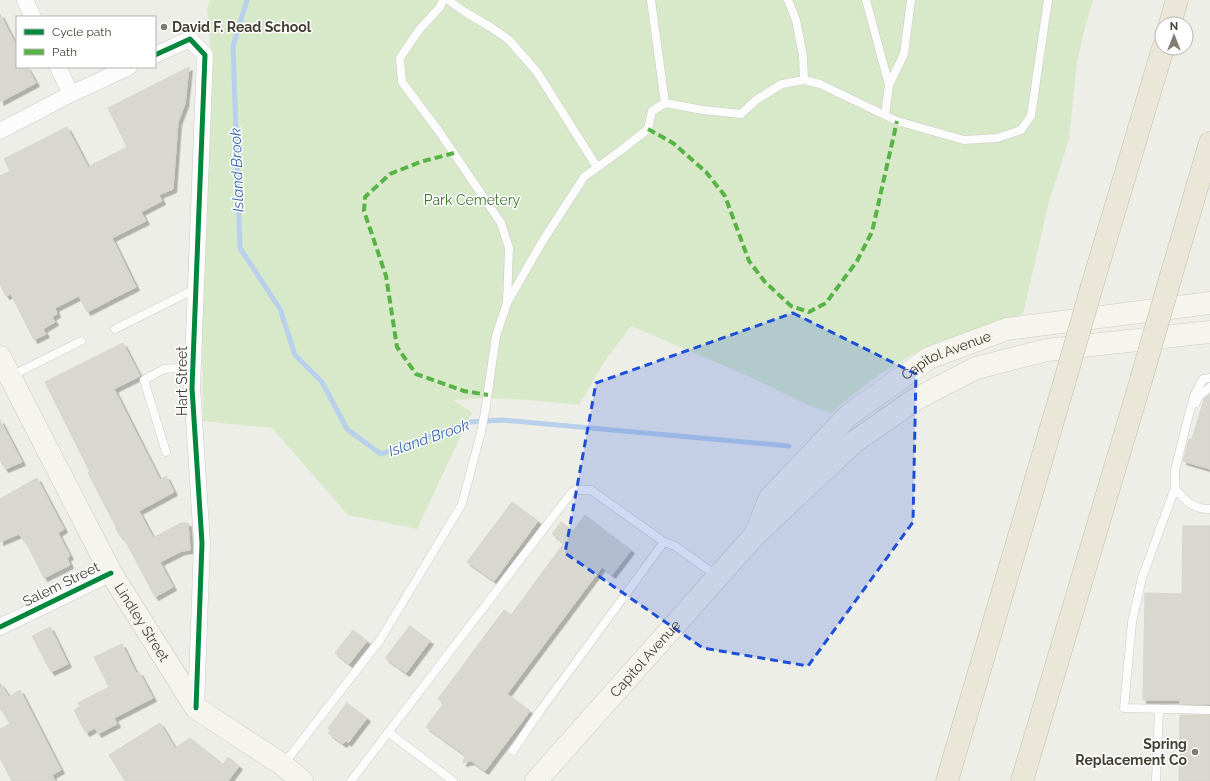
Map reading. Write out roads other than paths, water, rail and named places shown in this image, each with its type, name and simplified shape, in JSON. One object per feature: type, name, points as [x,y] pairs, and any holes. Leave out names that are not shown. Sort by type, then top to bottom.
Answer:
[{"type":"highway","points":[[1172,16],[1177,0]]},
{"type":"highway","points":[[947,781],[1160,56]]},
{"type":"highway","points":[[1022,781],[1210,143]]},
{"type":"main road","name":"Capitol Avenue","points":[[754,536],[770,498],[849,415],[929,358],[1007,329],[1210,303]]},
{"type":"main road","name":"Capitol Avenue","points":[[536,781],[754,536],[854,442],[916,399],[976,368],[1047,350],[1210,332]]},
{"type":"main road","name":"Lindley Street","points":[[0,356],[110,573],[196,708],[283,765],[302,781]]},
{"type":"street","points":[[24,0],[32,16]]},
{"type":"street","name":"Hart Street","points":[[156,55],[190,39],[205,55],[192,368],[202,543],[196,708]]},
{"type":"street","points":[[58,68],[71,94]]},
{"type":"street","points":[[0,131],[71,94],[127,68]]},
{"type":"street","name":"Salem Street","points":[[0,627],[110,573]]},
{"type":"lane","points":[[443,0],[440,7],[419,30],[400,58],[402,82],[438,130],[501,223],[509,248],[507,303]]},
{"type":"lane","points":[[448,0],[509,40],[537,72],[597,167]]},
{"type":"lane","points":[[650,0],[665,103]]},
{"type":"lane","points":[[788,0],[796,20],[803,56],[804,80]]},
{"type":"lane","points":[[866,0],[890,85]]},
{"type":"lane","points":[[885,115],[890,85],[904,54],[911,0]]},
{"type":"lane","points":[[283,765],[380,640],[462,504],[481,432],[496,336],[507,303],[542,242],[584,177],[648,129],[652,111],[665,103],[703,110],[741,114],[756,100],[782,84],[804,80],[820,84],[898,121],[964,140],[997,138],[1020,130],[1031,116],[1048,0]]},
{"type":"lane","points":[[115,329],[195,289]]},
{"type":"lane","points":[[10,376],[81,341]]},
{"type":"lane","points":[[166,452],[144,380],[164,369],[192,368]]},
{"type":"lane","points":[[1210,378],[1203,379],[1194,396],[1175,470],[1175,488],[1142,578],[1132,622],[1124,708],[1210,710]]},
{"type":"lane","points":[[1187,422],[1200,396],[1210,387]]},
{"type":"lane","points":[[1175,488],[1184,501],[1201,510],[1210,509]]},
{"type":"lane","points":[[351,781],[572,492],[576,490],[592,490],[664,542],[675,546],[718,576]]},
{"type":"lane","points":[[513,751],[540,711],[664,542]]},
{"type":"lane","points":[[1156,780],[1159,709]]},
{"type":"lane","points":[[388,732],[453,781]]},
{"type":"waterway","name":"Island Brook","points":[[247,0],[233,46],[240,248],[280,309],[295,355],[322,382],[347,429],[381,454],[471,422],[503,420],[789,446]]},
{"type":"place","name":"David F. Read School","points":[[164,27]]},
{"type":"place","name":"Spring Replacement Co","points":[[1195,752]]},
{"type":"park label","name":"Park Cemetery","points":[[472,200]]}]
